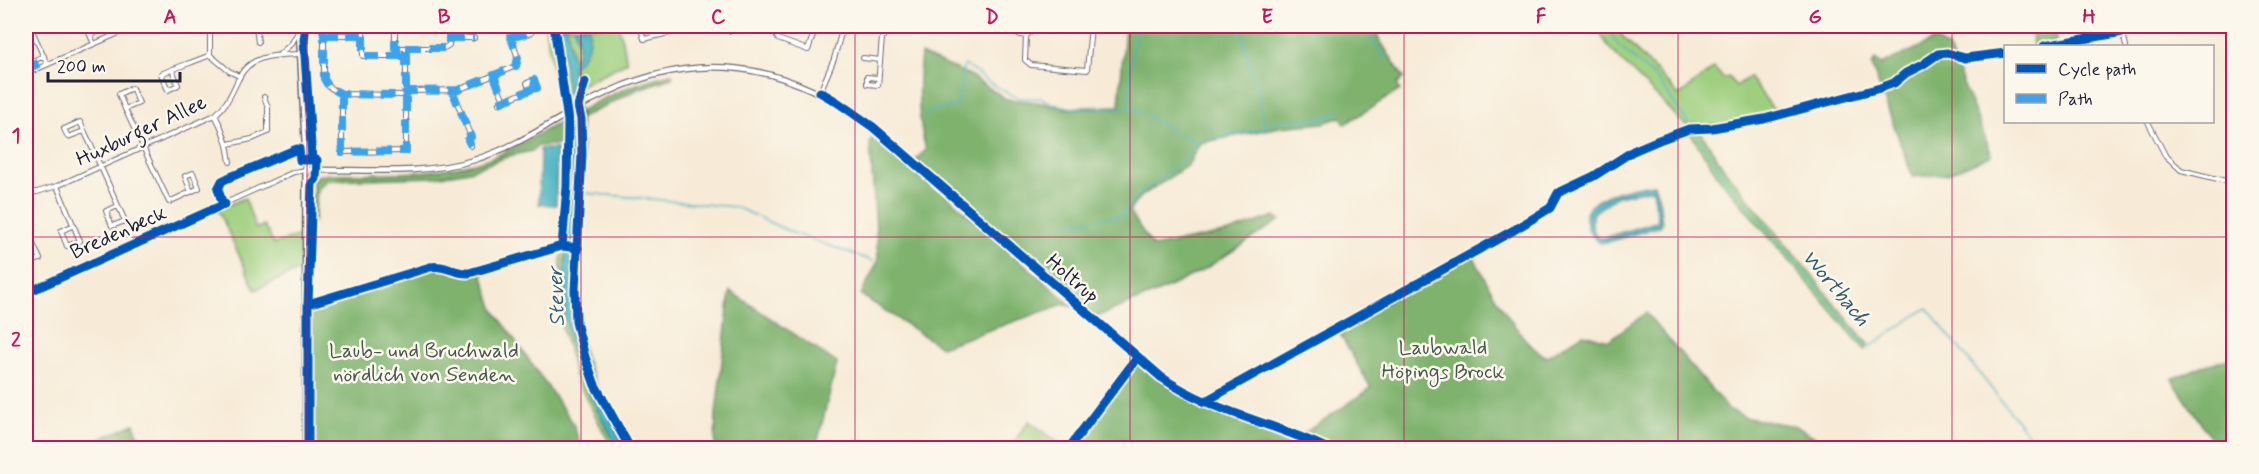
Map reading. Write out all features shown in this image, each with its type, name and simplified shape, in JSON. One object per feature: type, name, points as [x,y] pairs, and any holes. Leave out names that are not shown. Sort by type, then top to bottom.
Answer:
[{"type":"main road","points":[[299,27],[306,170],[305,448]]},
{"type":"main road","name":"Holtrup","points":[[306,170],[400,170],[453,165],[498,151],[615,89],[642,78],[670,71],[702,67],[739,68],[764,72],[820,92],[873,127],[1161,377],[1204,402],[1280,428],[1326,448]]},
{"type":"street","points":[[30,26],[47,64]]},
{"type":"street","points":[[86,26],[94,44]]},
{"type":"street","points":[[90,35],[112,26]]},
{"type":"street","points":[[118,26],[121,32]]},
{"type":"street","points":[[44,56],[26,66],[29,75],[47,64],[135,26]]},
{"type":"street","points":[[210,26],[210,55],[229,71],[239,76]]},
{"type":"street","points":[[256,26],[258,42]]},
{"type":"street","points":[[322,26],[324,79],[330,87],[342,94],[401,95],[411,91],[464,88],[516,66],[518,58],[507,26]]},
{"type":"street","points":[[363,26],[363,56],[406,56]]},
{"type":"street","points":[[395,26],[395,48],[444,48],[449,45],[449,26]]},
{"type":"street","points":[[512,38],[531,33],[529,26]]},
{"type":"street","points":[[640,26],[644,39],[673,32],[682,26]]},
{"type":"street","points":[[772,26],[778,39],[808,50],[815,29],[813,26]]},
{"type":"street","points":[[820,92],[834,59],[843,26]]},
{"type":"street","points":[[981,26],[1026,36]]},
{"type":"street","points":[[1036,26],[1026,36],[1024,60],[1031,65],[1087,70],[1091,26]]},
{"type":"street","points":[[2121,26],[2126,45]]},
{"type":"street","points":[[279,55],[292,44],[299,27]]},
{"type":"street","points":[[865,27],[889,27]]},
{"type":"street","points":[[878,78],[882,38],[889,27]]},
{"type":"street","points":[[324,35],[363,35]]},
{"type":"street","points":[[449,38],[474,38]]},
{"type":"street","points":[[342,94],[342,152],[405,152],[407,150],[406,48]]},
{"type":"street","name":"Huxburger Allee","points":[[26,192],[37,192],[57,186],[215,115],[229,99],[239,76],[255,61],[263,57],[300,54]]},
{"type":"street","points":[[172,69],[178,86],[168,90],[161,74],[172,69],[210,55]]},
{"type":"street","points":[[863,58],[880,60]]},
{"type":"street","points":[[494,76],[501,102],[530,90]]},
{"type":"street","points":[[125,109],[139,103],[132,88],[119,94],[125,109],[169,202],[191,192],[199,188],[193,173],[185,176],[191,192]]},
{"type":"street","points":[[452,90],[471,137],[468,140],[471,146]]},
{"type":"street","points":[[228,144],[252,139],[268,132],[268,107],[264,97]]},
{"type":"street","points":[[215,115],[223,128],[230,162]]},
{"type":"street","points":[[84,130],[68,137],[64,129],[80,122],[84,130],[125,221],[112,226],[106,211],[118,206]]},
{"type":"street","points":[[2149,123],[2165,155],[2181,170],[2234,183]]},
{"type":"street","points":[[26,138],[30,148],[26,153]]},
{"type":"street","name":"Bredenbeck","points":[[26,293],[294,172],[306,170]]},
{"type":"street","points":[[57,186],[74,225],[80,241],[67,246],[61,231],[74,225]]},
{"type":"street","points":[[26,247],[33,244],[40,259],[27,264],[26,261]]},
{"type":"green space","points":[[545,26],[619,26],[627,62],[557,97]]},
{"type":"green space","points":[[1125,26],[1375,26],[1379,39],[1404,78],[1397,85],[1400,90],[1345,124],[1341,117],[1323,123],[1280,127],[1200,143],[1188,165],[1139,198],[1129,211],[1153,247],[1229,232],[1275,216],[1280,220],[1205,269],[1163,290],[1096,317],[916,159],[926,150],[919,114],[921,54],[969,75],[1006,99],[1066,108],[1119,106]]},
{"type":"green space","points":[[1595,26],[1615,26],[1678,96],[1714,68],[1724,79],[1728,77],[1736,86],[1749,77],[1777,114],[1724,125],[1685,125],[1611,50]]},
{"type":"green space","points":[[2031,26],[2057,26],[2056,43],[2033,45]]},
{"type":"green space","points":[[1935,40],[1949,49],[1992,155],[1947,174],[1913,177],[1872,66],[1875,60],[1881,65]]},
{"type":"green space","points":[[672,74],[672,78],[638,89],[581,118],[580,111],[602,99],[636,84]]},
{"type":"green space","points":[[580,111],[582,154],[576,290],[577,322],[585,357],[596,384],[630,448],[626,448],[587,373],[573,322],[578,185],[577,113]]},
{"type":"green space","points":[[570,118],[569,198],[564,285],[566,321],[579,371],[593,403],[618,448],[612,448],[575,376],[561,323],[559,301],[565,186],[565,120]]},
{"type":"green space","points":[[565,120],[567,122],[565,144],[538,146],[532,151],[512,155],[469,171],[435,177],[327,180],[317,190],[312,223],[313,179],[317,176],[431,171],[471,164],[501,154]]},
{"type":"green space","points":[[1699,129],[1723,168],[1868,344],[1865,350],[1721,180],[1688,130]]},
{"type":"green space","points":[[878,135],[1073,307],[1064,304],[941,347],[861,295],[878,258],[870,143],[873,136]]},
{"type":"green space","points":[[245,198],[256,229],[264,225],[274,244],[300,235],[300,270],[255,290],[218,209]]},
{"type":"green space","name":"Laubwald Höpings Brock","points":[[1473,255],[1514,326],[1546,357],[1583,334],[1609,340],[1646,313],[1728,409],[1747,418],[1795,426],[1826,443],[1820,448],[1335,448],[1303,434],[1371,388],[1337,329]]},
{"type":"green space","name":"Laub- und Bruchwald nördlich von Senden","points":[[435,267],[464,275],[481,271],[494,310],[573,423],[580,444],[576,448],[309,448],[311,307]]},
{"type":"green space","points":[[730,291],[837,363],[816,448],[715,448],[716,414]]},
{"type":"green space","points":[[2233,358],[2233,448],[2217,448],[2172,379],[2202,366]]},
{"type":"green space","points":[[1139,364],[1188,399],[1319,448],[1073,448]]},
{"type":"green space","points":[[1029,421],[1066,448],[1015,448],[1011,446]]},
{"type":"green space","points":[[134,424],[143,448],[79,448]]},
{"type":"water","points":[[559,26],[567,26],[574,59],[578,47],[574,26],[589,26],[589,44],[582,58],[573,66],[579,120],[572,302],[574,322],[591,378],[626,448],[618,448],[594,403],[574,356],[566,322],[564,278],[569,203],[570,136]]},
{"type":"water","points":[[540,149],[557,149],[556,205],[539,204]]},
{"type":"water","points":[[1654,184],[1659,199],[1662,223],[1660,226],[1600,243],[1591,235],[1586,214],[1593,204],[1608,195]],"holes":[[[1653,189],[1658,220],[1603,238],[1594,233],[1592,226],[1592,214],[1617,196]]]},
{"type":"waterway","points":[[1130,102],[1129,87],[1136,26]]},
{"type":"waterway","points":[[1240,26],[1260,100],[1264,127]]},
{"type":"waterway","points":[[1367,26],[1375,45],[1385,58]]},
{"type":"waterway","name":"Wortbach","points":[[1606,26],[1619,46],[1657,79],[1688,123]]},
{"type":"waterway","points":[[925,116],[935,109],[957,106],[965,65],[990,83],[1021,98],[1042,98],[1053,104],[1078,109],[1131,107],[1143,113]]},
{"type":"waterway","points":[[1099,219],[1123,215],[1136,198],[1188,156],[1197,142],[1264,128],[1276,121],[1325,118],[1340,111]]},
{"type":"waterway","points":[[1147,116],[1196,142]]},
{"type":"waterway","name":"Wortbach","points":[[1696,133],[1725,178],[1868,348],[1927,308],[2039,448]]},
{"type":"waterway","points":[[586,193],[736,207],[793,233],[873,261]]},
{"type":"waterway","points":[[1070,222],[1093,220]]},
{"type":"marked path","points":[[322,26],[324,79],[329,87],[342,94],[401,95],[411,91],[458,90],[516,66],[518,58],[507,26]]},
{"type":"marked path","points":[[324,35],[363,35],[363,26]]},
{"type":"marked path","points":[[342,94],[342,152],[406,151],[406,48],[395,48],[395,26]]},
{"type":"marked path","points":[[406,48],[444,48],[449,45],[449,26]]},
{"type":"marked path","points":[[512,37],[531,33],[529,26]]},
{"type":"marked path","points":[[363,35],[363,56],[406,56]]},
{"type":"marked path","points":[[449,38],[474,38]]},
{"type":"marked path","points":[[33,61],[37,69]]},
{"type":"marked path","points":[[494,76],[504,101]]},
{"type":"marked path","points":[[499,103],[530,90],[527,83],[534,80],[537,88],[530,90]]},
{"type":"marked path","points":[[452,90],[471,137],[468,140],[471,146]]},
{"type":"cycle path","points":[[306,26],[304,40],[312,160]]},
{"type":"cycle path","points":[[554,26],[568,121],[567,187],[562,246]]},
{"type":"cycle path","points":[[2050,45],[2123,32],[2121,26]]},
{"type":"cycle path","points":[[1204,402],[1514,230],[1550,208],[1558,193],[1594,176],[1633,151],[1689,129],[1712,128],[1764,119],[1880,88],[1894,83],[1938,54],[1947,53],[1965,58],[2004,53]]},
{"type":"cycle path","points":[[585,82],[578,106],[581,119],[582,154],[575,290],[576,322],[595,385],[630,448]]},
{"type":"cycle path","points":[[820,92],[873,127],[1161,377],[1180,389],[1221,408],[1326,448]]},
{"type":"cycle path","points":[[223,205],[218,189],[222,181],[228,178],[297,149],[299,149],[300,160],[317,160],[316,179],[312,183],[308,304],[308,448]]},
{"type":"cycle path","points":[[26,293],[225,204]]},
{"type":"cycle path","points":[[308,304],[430,267],[469,273],[562,246],[578,248]]},
{"type":"cycle path","points":[[1069,448],[1137,358]]},
{"type":"water label","name":"Stever","points":[[555,297]]}]
